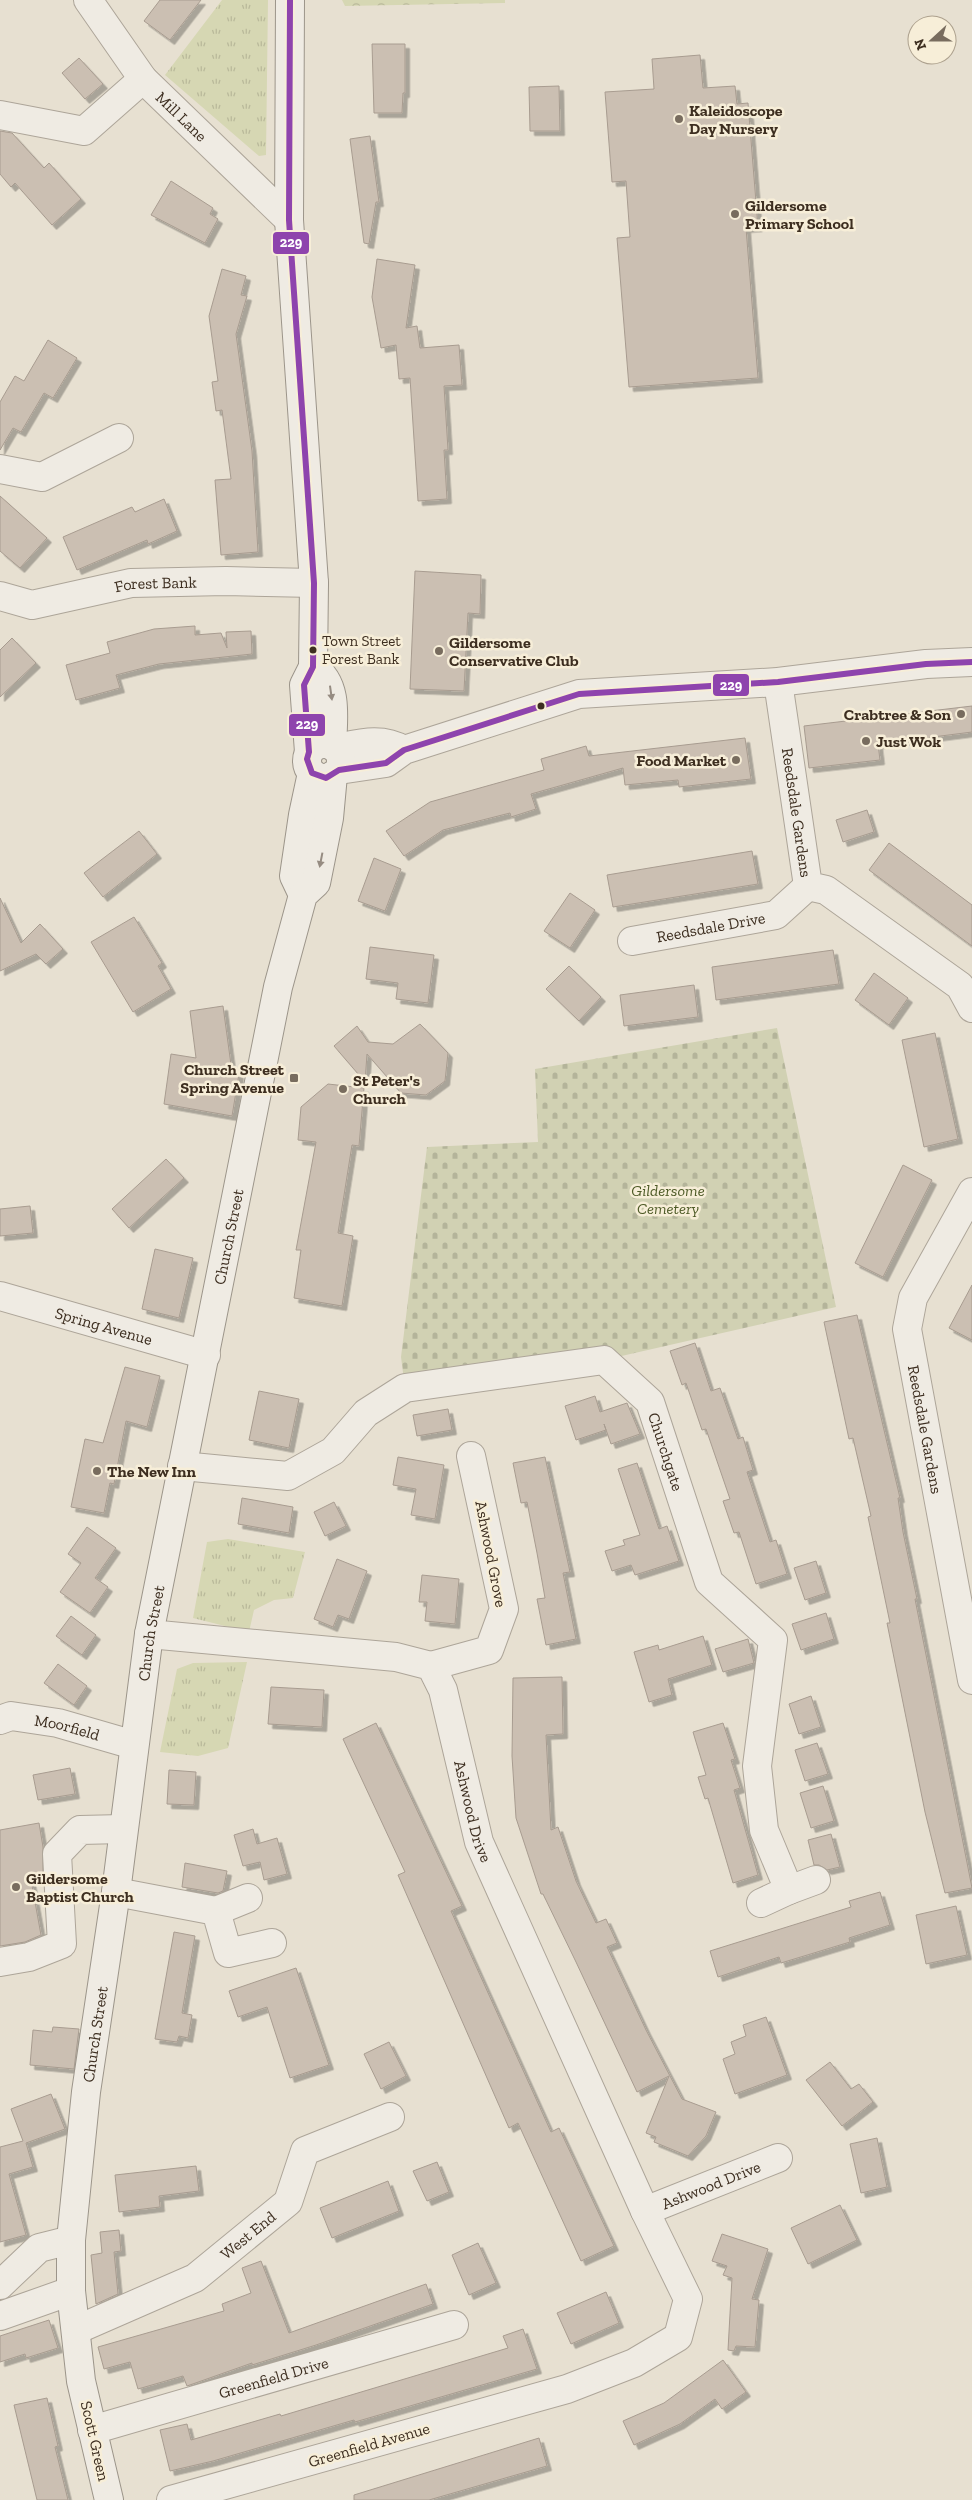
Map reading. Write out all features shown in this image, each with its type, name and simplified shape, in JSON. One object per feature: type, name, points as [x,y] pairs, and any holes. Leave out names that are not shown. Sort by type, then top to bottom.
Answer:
[{"type":"street","name":"Mill Lane","points":[[88,0],[143,79],[289,220]]},
{"type":"street","points":[[290,0],[289,220],[314,583]]},
{"type":"street","points":[[0,115],[84,131],[143,79]]},
{"type":"street","points":[[0,469],[42,477],[119,438]]},
{"type":"street","name":"Forest Bank","points":[[0,596],[32,605],[131,583],[226,581],[314,583]]},
{"type":"street","name":"Church Street","points":[[81,2381],[71,2291],[70,2240],[86,2092],[116,1892],[149,1634],[278,987],[303,896],[316,883],[329,818],[327,761],[333,709],[330,684],[324,674],[313,667],[314,583]]},
{"type":"street","points":[[327,761],[380,741],[392,743],[404,750],[578,694],[778,682],[926,664],[972,662]]},
{"type":"street","name":"Reedsdale Gardens","points":[[778,682],[808,886],[826,890],[960,986],[972,1008]]},
{"type":"street","name":"Reedsdale Drive","points":[[632,941],[776,916],[808,886]]},
{"type":"street","name":"Reedsdale Gardens","points":[[972,1192],[913,1298],[907,1329],[967,1624],[972,1680]]},
{"type":"street","name":"Spring Avenue","points":[[0,1296],[206,1355]]},
{"type":"street","name":"Churchgate","points":[[182,1466],[288,1476],[333,1451],[366,1413],[405,1388],[604,1360],[650,1402],[709,1582],[773,1640],[757,1766],[764,1830],[790,1890]]},
{"type":"street","name":"Ashwood Grove","points":[[431,1666],[489,1650],[504,1609],[471,1456]]},
{"type":"street","points":[[149,1634],[396,1657],[431,1666]]},
{"type":"street","name":"Ashwood Drive","points":[[431,1666],[442,1690],[479,1842],[645,2212],[688,2299],[678,2337],[634,2363],[567,2389]]},
{"type":"street","name":"Moorfield","points":[[0,1720],[11,1716],[58,1723],[134,1745]]},
{"type":"street","points":[[0,1962],[29,1957],[62,1944],[57,1854],[80,1830],[123,1829]]},
{"type":"street","points":[[760,1903],[816,1880]]},
{"type":"street","points":[[116,1892],[216,1911],[248,1898]]},
{"type":"street","points":[[216,1911],[228,1953],[272,1943]]},
{"type":"street","name":"West End","points":[[76,2330],[195,2278],[288,2202],[305,2151],[390,2117]]},
{"type":"street","name":"Ashwood Drive","points":[[645,2212],[778,2158]]},
{"type":"street","points":[[0,2285],[39,2248],[70,2240]]},
{"type":"street","points":[[0,2316],[71,2291]]},
{"type":"street","name":"Greenfield Drive","points":[[92,2430],[454,2325]]},
{"type":"street","name":"Scott Green","points":[[81,2381],[109,2500]]},
{"type":"street","name":"Greenfield Avenue","points":[[171,2500],[567,2389]]},
{"type":"green space","points":[[222,0],[268,0],[266,155],[259,156],[165,75]]},
{"type":"green space","points":[[342,0],[505,0],[505,3],[345,6]]},
{"type":"green space","name":"Gildersome Cemetery","points":[[777,1028],[836,1307],[604,1360],[405,1388],[401,1357],[427,1147],[538,1142],[535,1069]]},
{"type":"green space","points":[[228,1539],[305,1552],[293,1598],[274,1600],[254,1610],[249,1632],[193,1618],[207,1542]]},
{"type":"green space","points":[[247,1662],[228,1748],[198,1756],[160,1752],[177,1669],[193,1663]]},
{"type":"building","points":[[160,0],[201,0],[170,40],[144,21]]},
{"type":"building","points":[[372,44],[405,44],[405,93],[403,93],[402,113],[374,113]]},
{"type":"building","points":[[700,55],[703,88],[735,86],[737,104],[748,103],[758,227],[746,228],[758,378],[629,387],[617,238],[630,237],[626,181],[612,182],[605,92],[654,89],[652,59]]},
{"type":"building","points":[[79,58],[103,84],[85,99],[62,73]]},
{"type":"building","points":[[559,86],[560,131],[530,131],[529,87]]},
{"type":"building","points":[[0,131],[12,133],[44,168],[49,163],[81,199],[52,225],[15,183],[11,187],[0,174]]},
{"type":"building","points":[[370,136],[379,202],[376,202],[369,244],[364,243],[350,139]]},
{"type":"building","points":[[171,181],[213,208],[210,214],[218,219],[205,243],[151,215]]},
{"type":"building","points":[[377,259],[415,265],[406,328],[417,326],[420,348],[459,345],[462,385],[444,386],[448,450],[444,450],[447,499],[418,501],[410,378],[399,379],[396,345],[381,348],[372,297]]},
{"type":"building","points":[[222,269],[246,276],[241,295],[247,296],[236,334],[252,451],[258,552],[221,555],[215,480],[231,479],[222,410],[216,411],[212,382],[218,381],[209,316]]},
{"type":"building","points":[[48,340],[77,358],[53,398],[44,393],[21,432],[13,428],[0,450],[0,402],[15,376],[24,381]]},
{"type":"building","points":[[0,496],[47,538],[20,568],[0,551]]},
{"type":"building","points":[[164,499],[177,531],[148,544],[147,540],[77,570],[63,537],[132,507],[135,512]]},
{"type":"building","name":"Gildersome Conservative Club","points":[[415,571],[481,575],[480,614],[468,613],[464,691],[410,689]]},
{"type":"building","points":[[195,626],[195,635],[221,633],[227,648],[226,632],[251,631],[252,654],[159,664],[116,675],[120,688],[76,700],[66,665],[110,653],[107,642],[154,629]]},
{"type":"building","points":[[12,638],[36,663],[0,697],[0,650]]},
{"type":"building","points":[[972,706],[972,732],[878,744],[880,760],[809,768],[804,726]]},
{"type":"building","points":[[745,738],[751,779],[679,787],[678,780],[625,785],[623,768],[531,794],[536,809],[511,817],[510,813],[443,830],[404,856],[386,831],[430,802],[544,770],[541,759],[586,746],[589,756]]},
{"type":"building","points":[[867,810],[874,832],[843,842],[836,820]]},
{"type":"building","points":[[139,831],[157,854],[103,897],[84,873]]},
{"type":"building","points":[[889,843],[972,905],[972,946],[869,870]]},
{"type":"building","points":[[752,851],[758,884],[613,907],[607,875]]},
{"type":"building","points":[[374,858],[401,869],[385,911],[358,901]]},
{"type":"building","points":[[570,893],[595,910],[570,948],[544,931]]},
{"type":"building","points":[[0,898],[21,943],[40,924],[63,949],[46,964],[36,954],[0,971]]},
{"type":"building","points":[[134,917],[162,963],[158,966],[171,989],[133,1012],[91,942]]},
{"type":"building","points":[[370,947],[434,955],[428,1003],[396,999],[398,983],[366,979]]},
{"type":"building","points":[[833,950],[839,984],[716,1000],[712,967]]},
{"type":"building","points":[[569,966],[601,997],[579,1021],[546,989]]},
{"type":"building","points":[[874,973],[908,998],[889,1025],[855,1000]]},
{"type":"building","points":[[694,985],[698,1017],[624,1026],[620,995]]},
{"type":"building","points":[[223,1006],[232,1072],[239,1074],[232,1116],[164,1104],[171,1054],[196,1058],[190,1011]]},
{"type":"building","points":[[420,1024],[448,1053],[445,1081],[426,1095],[401,1093],[367,1054],[365,1082],[334,1046],[357,1026],[368,1042],[393,1044]]},
{"type":"building","points":[[935,1033],[958,1139],[924,1147],[902,1040]]},
{"type":"building","points":[[328,1084],[364,1088],[359,1146],[352,1145],[338,1233],[353,1236],[342,1306],[294,1298],[301,1250],[296,1250],[316,1142],[298,1140],[301,1107]]},
{"type":"building","points":[[166,1159],[184,1178],[129,1228],[112,1209]]},
{"type":"building","points":[[903,1165],[932,1180],[883,1277],[855,1263]]},
{"type":"building","points":[[30,1206],[33,1233],[0,1236],[0,1209]]},
{"type":"building","points":[[155,1249],[193,1258],[179,1318],[142,1309]]},
{"type":"building","points":[[972,1285],[972,1340],[949,1328]]},
{"type":"building","points":[[857,1315],[900,1498],[898,1498],[903,1532],[917,1599],[915,1599],[972,1888],[945,1893],[925,1812],[887,1623],[890,1623],[868,1517],[871,1516],[853,1438],[849,1439],[824,1322]]},
{"type":"building","points":[[695,1343],[711,1391],[720,1388],[738,1439],[743,1437],[753,1470],[747,1472],[770,1542],[776,1540],[787,1574],[756,1584],[739,1532],[734,1533],[723,1501],[730,1499],[706,1429],[702,1430],[686,1383],[682,1385],[670,1351]]},
{"type":"building","points":[[125,1367],[160,1376],[147,1427],[126,1421],[114,1484],[110,1483],[104,1513],[71,1507],[85,1439],[103,1443]]},
{"type":"building","points":[[259,1391],[299,1399],[289,1448],[249,1440]]},
{"type":"building","points":[[595,1396],[600,1412],[627,1403],[640,1434],[611,1444],[604,1424],[606,1430],[576,1440],[565,1406]]},
{"type":"building","points":[[448,1409],[452,1430],[417,1436],[413,1415]]},
{"type":"building","points":[[398,1457],[444,1465],[435,1519],[411,1515],[416,1489],[393,1485]]},
{"type":"building","points":[[545,1457],[570,1572],[563,1573],[576,1639],[546,1645],[537,1599],[545,1598],[537,1553],[527,1502],[521,1503],[513,1463]]},
{"type":"building","points":[[637,1463],[659,1529],[667,1526],[679,1561],[635,1575],[631,1565],[612,1571],[605,1551],[625,1545],[623,1540],[640,1535],[618,1469]]},
{"type":"building","points":[[242,1498],[293,1507],[289,1533],[238,1524]]},
{"type":"building","points":[[334,1502],[346,1526],[325,1536],[314,1512]]},
{"type":"building","points":[[87,1527],[116,1548],[95,1578],[108,1587],[90,1613],[60,1592],[81,1563],[68,1554]]},
{"type":"building","points":[[337,1559],[367,1571],[349,1619],[338,1615],[333,1627],[314,1619]]},
{"type":"building","points":[[816,1561],[826,1593],[805,1600],[794,1568]]},
{"type":"building","points":[[422,1575],[459,1579],[455,1624],[425,1621],[427,1602],[419,1602]]},
{"type":"building","points":[[826,1613],[834,1639],[801,1650],[792,1624]]},
{"type":"building","points":[[71,1616],[96,1635],[82,1655],[56,1636]]},
{"type":"building","points":[[703,1636],[712,1665],[668,1679],[672,1695],[649,1702],[634,1652],[658,1645],[659,1650]]},
{"type":"building","points":[[748,1639],[754,1663],[723,1672],[715,1649]]},
{"type":"building","points":[[58,1664],[87,1686],[74,1705],[44,1683]]},
{"type":"building","points":[[562,1677],[563,1734],[546,1735],[551,1830],[558,1827],[576,1881],[596,1923],[606,1919],[617,1943],[607,1947],[646,2030],[682,2099],[716,2112],[706,2136],[688,2156],[654,2142],[656,2137],[646,2133],[669,2076],[637,2092],[576,1962],[543,1894],[541,1894],[516,1818],[512,1756],[513,1678]]},
{"type":"building","points":[[271,1687],[324,1690],[322,1727],[268,1724]]},
{"type":"building","points":[[811,1696],[821,1727],[799,1734],[789,1704]]},
{"type":"building","points":[[376,1723],[462,1906],[451,1911],[551,2132],[559,2128],[614,2246],[581,2261],[518,2123],[509,2128],[398,1875],[405,1872],[343,1739]]},
{"type":"building","points":[[723,1723],[735,1759],[731,1760],[740,1788],[734,1790],[758,1875],[733,1883],[708,1798],[705,1799],[698,1777],[706,1775],[693,1732]]},
{"type":"building","points":[[817,1743],[828,1774],[805,1781],[795,1750]]},
{"type":"building","points":[[70,1768],[75,1794],[38,1800],[33,1775]]},
{"type":"building","points":[[169,1770],[196,1772],[194,1805],[167,1804]]},
{"type":"building","points":[[823,1786],[834,1821],[811,1828],[800,1793]]},
{"type":"building","name":"Gildersome Baptist Church","points":[[39,1823],[43,1847],[43,1878],[31,1880],[41,1935],[25,1942],[0,1946],[0,1830]]},
{"type":"building","points":[[253,1829],[257,1844],[277,1838],[287,1874],[264,1880],[260,1862],[243,1866],[234,1835]]},
{"type":"building","points":[[831,1834],[840,1867],[827,1870],[819,1865],[814,1865],[808,1840]]},
{"type":"building","points":[[185,1863],[227,1871],[223,1891],[218,1893],[182,1887]]},
{"type":"building","points":[[880,1892],[890,1925],[849,1938],[850,1942],[781,1963],[779,1957],[718,1977],[710,1951],[851,1907],[849,1901]]},
{"type":"building","points":[[956,1906],[967,1955],[926,1964],[916,1915]]},
{"type":"building","points":[[174,1932],[195,1936],[182,2013],[192,2015],[188,2038],[179,2036],[177,2042],[155,2039]]},
{"type":"building","points":[[296,1968],[329,2065],[290,2078],[267,2007],[238,2017],[229,1991]]},
{"type":"building","points":[[766,2017],[787,2075],[735,2094],[723,2059],[735,2054],[731,2042],[746,2036],[743,2025]]},
{"type":"building","points":[[53,2027],[79,2029],[74,2069],[30,2065],[33,2030],[52,2032]]},
{"type":"building","points":[[389,2042],[406,2076],[381,2089],[364,2054]]},
{"type":"building","points":[[830,2062],[851,2089],[859,2084],[873,2102],[842,2126],[806,2080]]},
{"type":"building","points":[[51,2094],[65,2129],[26,2143],[33,2167],[9,2174],[26,2235],[0,2242],[0,2147],[23,2141],[11,2109]]},
{"type":"building","points":[[877,2138],[887,2187],[861,2193],[850,2144]]},
{"type":"building","points":[[437,2162],[449,2192],[427,2201],[413,2171]]},
{"type":"building","points":[[196,2166],[199,2191],[159,2196],[160,2207],[119,2212],[115,2175]]},
{"type":"building","points":[[388,2181],[399,2211],[332,2238],[320,2208]]},
{"type":"building","points":[[840,2205],[857,2240],[808,2264],[791,2228]]},
{"type":"building","points":[[119,2230],[121,2251],[114,2252],[118,2294],[96,2304],[91,2255],[102,2253],[100,2232]]},
{"type":"building","points":[[722,2234],[768,2249],[752,2299],[759,2300],[755,2347],[736,2346],[734,2351],[728,2350],[732,2278],[723,2275],[727,2266],[712,2261]]},
{"type":"building","points":[[478,2243],[496,2283],[469,2295],[452,2255]]},
{"type":"building","points":[[261,2261],[289,2333],[426,2284],[433,2304],[316,2345],[252,2365],[252,2363],[187,2386],[183,2376],[138,2389],[130,2362],[104,2369],[98,2347],[224,2311],[222,2304],[251,2293],[242,2268]]},
{"type":"building","points":[[606,2292],[619,2323],[571,2344],[557,2313]]},
{"type":"building","points":[[49,2320],[58,2348],[26,2358],[25,2354],[0,2362],[0,2336]]},
{"type":"building","points":[[523,2329],[537,2369],[355,2422],[354,2420],[213,2461],[170,2471],[160,2430],[187,2424],[191,2440],[280,2414],[281,2416],[508,2348],[503,2336]]},
{"type":"building","points":[[723,2360],[746,2392],[722,2409],[715,2399],[680,2424],[634,2445],[623,2421],[664,2403]]},
{"type":"building","points":[[47,2398],[58,2446],[55,2447],[68,2500],[37,2500],[14,2405]]},
{"type":"building","points":[[539,2438],[547,2466],[429,2500],[354,2500],[354,2495]]},
{"type":"transit line","name":"229","points":[[290,0],[289,220],[314,583],[313,667],[304,685],[309,752],[307,759],[312,773],[326,778],[339,770],[386,763],[404,750],[579,694],[778,682],[926,664],[972,662]]},
{"type":"place","name":"Kaleidoscope Day Nursery","points":[[679,119]]},
{"type":"place","name":"Gildersome Primary School","points":[[735,214]]},
{"type":"place","name":"Town Street Forest Bank","points":[[313,650]]},
{"type":"place","name":"Gildersome Conservative Club","points":[[439,651]]},
{"type":"place","name":"Crabtree & Son","points":[[961,714]]},
{"type":"place","name":"Just Wok","points":[[866,741]]},
{"type":"place","name":"Food Market","points":[[736,760]]},
{"type":"place","name":"Church Street Spring Avenue","points":[[294,1078]]},
{"type":"place","name":"St Peter's Church","points":[[343,1089]]},
{"type":"place","name":"The New Inn","points":[[97,1471]]},
{"type":"place","name":"Gildersome Baptist Church","points":[[16,1887]]}]
